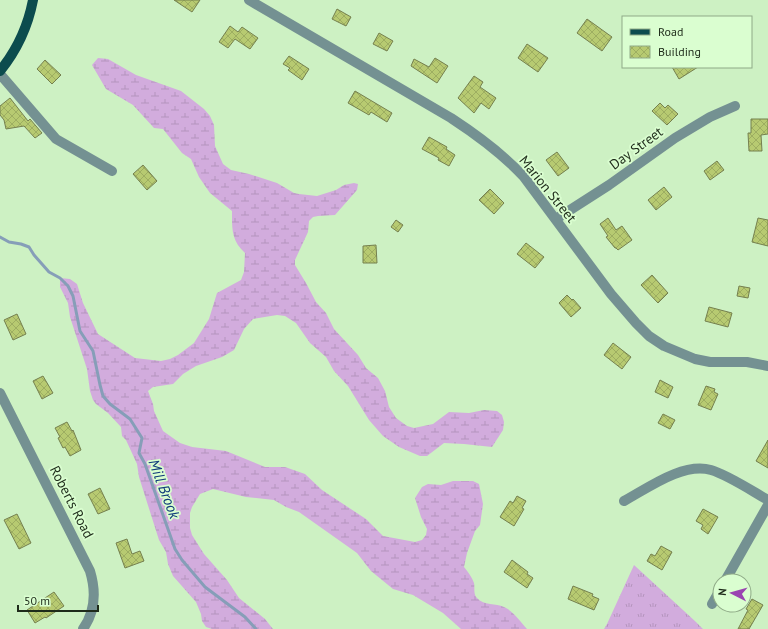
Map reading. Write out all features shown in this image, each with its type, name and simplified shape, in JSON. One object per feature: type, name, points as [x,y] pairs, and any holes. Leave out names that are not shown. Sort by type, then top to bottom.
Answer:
[{"type":"main road","points":[[0,71],[10,58],[21,39],[28,21],[33,0]]},
{"type":"street","name":"Marion Street","points":[[249,0],[441,112],[477,136],[518,171],[620,305],[649,336],[680,354],[695,359],[710,362],[747,362],[768,366]]},
{"type":"street","points":[[0,74],[56,139],[112,171]]},
{"type":"street","name":"Day Street","points":[[556,219],[609,185],[674,138],[710,117],[736,106]]},
{"type":"street","name":"Roberts Road","points":[[0,393],[90,571],[94,585],[93,606],[89,619],[83,629]]},
{"type":"street","points":[[624,501],[676,473],[688,469],[700,468],[716,472],[768,500]]},
{"type":"street","points":[[730,573],[768,505]]},
{"type":"green space","points":[[98,58],[108,59],[136,75],[181,91],[204,109],[210,116],[214,125],[215,146],[223,164],[231,170],[277,183],[294,193],[317,196],[336,190],[344,185],[354,183],[358,184],[357,190],[335,215],[313,217],[309,221],[308,232],[295,260],[295,265],[316,302],[326,313],[334,329],[358,355],[366,368],[378,378],[385,391],[389,407],[396,418],[407,426],[414,428],[433,424],[449,412],[469,413],[484,410],[497,411],[502,415],[504,422],[503,430],[492,447],[444,443],[427,456],[420,456],[399,447],[383,436],[369,420],[348,386],[334,371],[326,357],[310,343],[296,323],[285,316],[277,315],[253,319],[244,329],[234,350],[222,357],[196,366],[183,374],[173,384],[153,387],[148,391],[154,411],[163,431],[180,443],[192,447],[226,451],[265,467],[285,467],[305,474],[322,490],[366,519],[383,536],[415,542],[422,540],[426,535],[427,529],[421,517],[415,498],[422,487],[428,484],[441,485],[453,481],[473,481],[479,484],[483,504],[480,525],[475,531],[467,553],[464,567],[473,581],[476,596],[480,601],[507,609],[516,616],[527,629],[461,629],[443,613],[413,595],[393,589],[371,571],[357,553],[299,512],[274,500],[246,497],[213,489],[200,494],[192,507],[190,513],[190,528],[192,535],[204,554],[227,580],[239,598],[265,619],[273,629],[212,629],[206,627],[202,621],[196,602],[173,576],[168,564],[166,552],[159,540],[139,477],[137,464],[126,440],[122,436],[121,427],[93,400],[90,391],[87,369],[70,317],[68,303],[60,287],[60,278],[70,279],[77,284],[83,303],[98,334],[135,358],[161,361],[178,355],[194,343],[209,319],[217,293],[241,280],[244,272],[245,253],[240,248],[233,234],[232,211],[210,193],[199,177],[191,159],[182,153],[163,129],[154,128],[133,105],[106,89],[92,65]]},
{"type":"green space","points":[[634,565],[696,622],[703,629],[604,629]]},
{"type":"building","points":[[174,0],[200,0],[192,12]]},
{"type":"building","points":[[337,9],[351,17],[346,26],[332,19]]},
{"type":"building","points":[[587,19],[612,37],[602,51],[577,33]]},
{"type":"building","points":[[230,26],[238,32],[242,27],[258,38],[250,49],[235,39],[228,48],[219,42]]},
{"type":"building","points":[[379,33],[393,41],[387,51],[373,44]]},
{"type":"building","points":[[527,44],[548,58],[538,72],[518,58]]},
{"type":"building","points":[[289,56],[309,69],[302,80],[288,70],[290,68],[283,64]]},
{"type":"building","points":[[435,58],[448,66],[437,83],[411,66],[414,59],[429,67]]},
{"type":"building","points":[[45,60],[61,75],[52,84],[37,69]]},
{"type":"building","points":[[673,68],[696,68],[679,79]]},
{"type":"building","points":[[474,76],[483,82],[480,87],[496,98],[489,109],[481,103],[474,113],[458,98]]},
{"type":"building","points":[[355,91],[392,113],[387,122],[371,112],[369,115],[348,103]]},
{"type":"building","points":[[10,98],[28,121],[30,119],[42,133],[35,138],[24,126],[6,129],[4,120],[0,115],[0,106]]},
{"type":"building","points":[[660,103],[665,108],[668,105],[678,114],[667,125],[652,111]]},
{"type":"building","points":[[751,119],[768,119],[768,134],[761,135],[762,151],[749,151],[748,133],[751,133]]},
{"type":"building","points":[[429,137],[447,147],[446,149],[455,155],[449,166],[438,160],[439,158],[422,149]]},
{"type":"building","points":[[557,152],[569,168],[558,176],[546,160]]},
{"type":"building","points":[[717,161],[724,170],[710,180],[704,171]]},
{"type":"building","points":[[143,165],[157,181],[147,190],[133,174]]},
{"type":"building","points":[[664,187],[672,197],[656,210],[648,200]]},
{"type":"building","points":[[490,189],[504,203],[494,214],[479,200]]},
{"type":"building","points":[[608,218],[616,230],[622,226],[632,240],[618,250],[606,237],[608,236],[600,224]]},
{"type":"building","points":[[758,218],[768,220],[768,246],[752,242]]},
{"type":"building","points":[[396,220],[403,225],[398,232],[391,227]]},
{"type":"building","points":[[526,243],[544,257],[535,268],[517,254]]},
{"type":"building","points":[[376,245],[377,263],[363,263],[363,246]]},
{"type":"building","points":[[652,275],[668,293],[658,303],[641,285]]},
{"type":"building","points":[[739,286],[750,288],[748,298],[737,296]]},
{"type":"building","points":[[567,295],[581,308],[571,317],[559,303]]},
{"type":"building","points":[[709,307],[732,313],[728,327],[705,321]]},
{"type":"building","points":[[17,314],[26,334],[13,340],[4,320]]},
{"type":"building","points":[[613,343],[631,357],[622,369],[604,355]]},
{"type":"building","points":[[43,376],[53,393],[42,399],[33,381]]},
{"type":"building","points":[[660,380],[673,387],[668,398],[655,392]]},
{"type":"building","points":[[706,386],[715,389],[714,392],[718,394],[711,410],[698,405]]},
{"type":"building","points":[[663,414],[675,420],[670,429],[658,423]]},
{"type":"building","points":[[67,422],[72,431],[73,430],[81,450],[70,456],[65,447],[63,448],[58,438],[60,437],[55,428]]},
{"type":"building","points":[[768,440],[768,468],[756,461]]},
{"type":"building","points":[[100,488],[110,509],[98,514],[88,494]]},
{"type":"building","points":[[517,496],[526,501],[522,508],[524,509],[514,526],[500,517],[510,501],[513,503]]},
{"type":"building","points":[[703,509],[718,517],[708,534],[701,529],[703,525],[696,521]]},
{"type":"building","points":[[17,514],[31,543],[19,549],[4,520]]},
{"type":"building","points":[[127,539],[132,554],[140,551],[144,561],[125,568],[116,543]]},
{"type":"building","points":[[661,546],[672,552],[662,570],[647,561],[651,554],[655,556]]},
{"type":"building","points":[[512,560],[528,572],[527,574],[533,578],[527,588],[504,572]]},
{"type":"building","points":[[573,586],[593,594],[592,596],[599,599],[594,610],[568,599]]},
{"type":"building","points":[[54,592],[64,606],[46,618],[45,617],[35,623],[27,610]]},
{"type":"building","points":[[752,599],[763,605],[749,629],[738,629],[746,613],[752,613]]},
{"type":"waterway","name":"Mill Brook","points":[[0,237],[9,242],[29,247],[49,272],[60,278],[68,286],[73,296],[80,331],[93,351],[103,396],[110,404],[130,419],[142,438],[139,453],[145,464],[175,549],[182,560],[205,587],[245,617],[256,629]]}]
